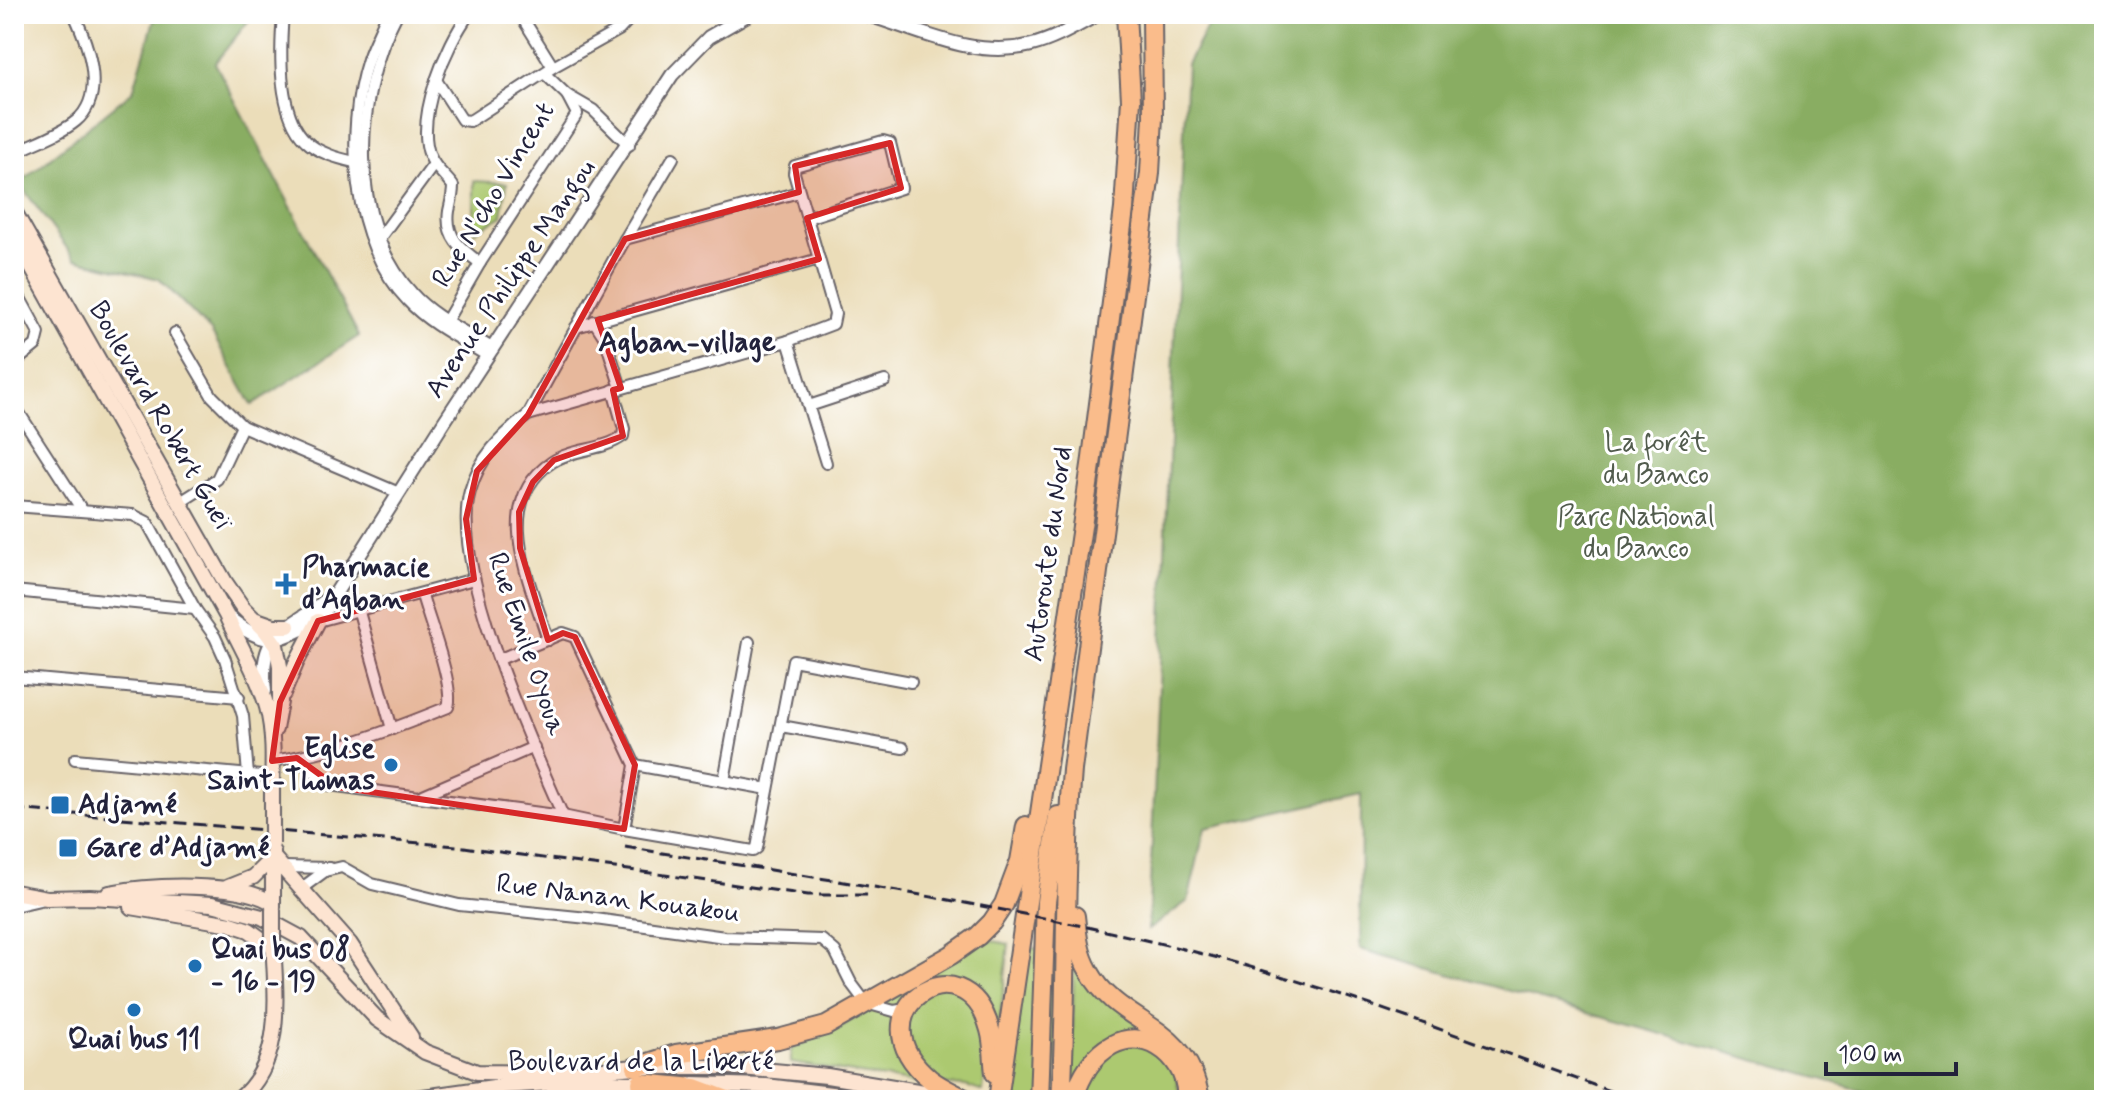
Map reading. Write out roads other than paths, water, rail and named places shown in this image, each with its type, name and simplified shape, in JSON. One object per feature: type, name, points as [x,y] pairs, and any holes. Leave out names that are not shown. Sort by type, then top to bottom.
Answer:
[{"type":"highway","name":"Autoroute du Nord","points":[[998,1100],[1092,458],[1124,209],[1131,100],[1126,14]]},
{"type":"highway","name":"Autoroute du Nord","points":[[1061,1100],[1065,1044],[1066,871],[1072,770],[1150,173],[1152,14]]},
{"type":"highway","points":[[1039,1100],[1046,902],[1064,769],[1086,651]]},
{"type":"highway","points":[[639,1075],[676,1054],[778,1039],[838,1020],[978,936],[1004,904],[1020,861],[1040,742],[1057,696]]},
{"type":"highway","points":[[1066,871],[1073,888],[1079,942],[1088,970],[1110,997],[1172,1041],[1192,1068],[1200,1100]]},
{"type":"highway","points":[[963,1098],[929,1078],[903,1039],[906,1009],[915,997],[933,987],[951,986],[970,996],[978,1006],[990,1030],[998,1100]]},
{"type":"highway","points":[[1073,1100],[1090,1064],[1112,1045],[1126,1040],[1153,1044],[1168,1052],[1184,1078],[1186,1100]]},
{"type":"highway","points":[[639,1075],[695,1088],[727,1100]]},
{"type":"main road","name":"Boulevard Robert Gueï","points":[[14,211],[225,582],[250,616],[273,639]]},
{"type":"main road","name":"Boulevard Robert Gueï","points":[[14,236],[274,704]]},
{"type":"main road","points":[[250,616],[261,622],[288,626]]},
{"type":"main road","points":[[274,704],[318,621]]},
{"type":"main road","points":[[238,1100],[252,1087],[273,1044],[276,856],[271,745],[280,666],[273,639]]},
{"type":"main road","points":[[276,856],[350,944],[404,1029],[425,1052]]},
{"type":"main road","points":[[223,889],[253,877],[276,856]]},
{"type":"main road","points":[[97,898],[151,887],[223,889],[249,892],[273,907]]},
{"type":"main road","points":[[14,892],[47,898],[212,904],[262,917],[286,928],[319,955],[377,1019],[425,1052],[477,1072],[639,1075],[774,1070],[963,1098]]},
{"type":"main road","points":[[97,898],[154,913],[231,924],[249,930],[273,952]]},
{"type":"main road","name":"Boulevard de la Liberté","points":[[402,1100],[467,1096],[553,1083],[639,1075],[880,1100]]},
{"type":"street","points":[[14,153],[79,119],[92,96],[92,71],[87,48],[74,14]]},
{"type":"street","points":[[283,14],[279,60],[295,124],[305,141],[323,152],[360,163]]},
{"type":"street","points":[[387,14],[368,60],[358,108],[364,213],[385,272],[410,304],[491,353]]},
{"type":"street","points":[[397,14],[379,56],[367,98],[360,163],[379,239],[404,284],[415,297],[491,353]]},
{"type":"street","points":[[469,14],[449,46],[436,80],[427,132],[428,148],[434,164],[453,186],[447,224],[450,234],[480,263]]},
{"type":"street","points":[[520,14],[549,70],[567,95],[593,110],[629,145]]},
{"type":"street","points":[[436,80],[462,120],[470,121],[619,30],[634,14]]},
{"type":"street","name":"Avenue Philippe Mangou","points":[[318,621],[672,75],[691,53],[722,27],[749,14]]},
{"type":"street","points":[[865,14],[962,45],[994,49],[1023,47],[1046,41],[1099,14]]},
{"type":"street","name":"Rue N'cho Vincent","points":[[447,320],[480,263],[577,114],[567,95]]},
{"type":"street","points":[[625,239],[799,192],[795,166],[883,141],[890,143],[901,188],[807,218]]},
{"type":"street","points":[[528,415],[673,158]]},
{"type":"street","points":[[379,239],[434,164]]},
{"type":"street","name":"Rue Emile Oyoua","points":[[563,816],[500,659],[474,579],[466,532],[470,492],[488,453],[505,433],[528,415],[830,327],[835,320],[799,192]]},
{"type":"street","points":[[576,327],[819,259]]},
{"type":"street","points":[[14,287],[39,333],[36,345],[14,363]]},
{"type":"street","points":[[548,640],[520,548],[517,531],[519,512],[533,482],[554,460],[623,436],[617,389],[605,338],[594,321]]},
{"type":"street","points":[[175,333],[212,396],[242,426],[399,493]]},
{"type":"street","points":[[788,341],[826,463]]},
{"type":"street","points":[[809,406],[885,381]]},
{"type":"street","points":[[14,405],[82,510]]},
{"type":"street","points":[[179,503],[217,479],[242,426]]},
{"type":"street","points":[[14,506],[133,515],[147,522],[195,609],[215,637],[239,697],[247,741],[248,775]]},
{"type":"street","points":[[273,639],[299,633],[318,621],[474,579]]},
{"type":"street","points":[[14,591],[195,609]]},
{"type":"street","name":"Avenue Philippe Mangou","points":[[273,639],[335,592]]},
{"type":"street","points":[[75,759],[272,775],[297,758],[392,729],[448,707],[447,681],[422,595]]},
{"type":"street","points":[[359,612],[392,729]]},
{"type":"street","name":"Boulevard Robert Gueï","points":[[226,615],[248,632],[273,639]]},
{"type":"street","points":[[500,659],[563,633],[575,637],[635,765],[624,829]]},
{"type":"street","points":[[724,781],[749,642]]},
{"type":"street","points":[[297,758],[329,785],[563,816],[753,851],[757,848],[793,660],[911,682]]},
{"type":"street","points":[[14,677],[239,697]]},
{"type":"street","points":[[781,726],[903,748]]},
{"type":"street","points":[[421,796],[534,747]]},
{"type":"street","points":[[635,765],[768,789]]},
{"type":"street","points":[[276,856],[332,868]]},
{"type":"street","name":"Rue Nanan Kouakou","points":[[332,868],[342,867],[372,884],[447,903],[725,937],[822,940],[835,951],[851,983],[866,1003]]},
{"type":"street","points":[[302,888],[332,868]]},
{"type":"street","points":[[14,905],[47,898]]},
{"type":"street","points":[[866,1003],[894,1011],[906,1009]]},
{"type":"railway","points":[[14,809],[457,846],[808,895],[869,895]]},
{"type":"railway","points":[[625,847],[975,905],[1183,949],[1298,981],[1635,1100]]},
{"type":"place","name":"Pharmacie d’Agban","points":[[286,584]]},
{"type":"place","name":"Eglise Saint-Thomas","points":[[391,765]]},
{"type":"place","name":"Adjamé","points":[[60,805]]},
{"type":"place","name":"Gare d’Adjamé","points":[[68,848]]},
{"type":"place","name":"Quai bus 08 - 16 - 19","points":[[195,966]]},
{"type":"place","name":"Quai bus 11","points":[[134,1010]]},
{"type":"district","name":"Agban-village","points":[[687,342]]},
{"type":"park label","name":"La forêt du Banco","points":[[1656,459]]},
{"type":"park label","name":"Parc National du Banco","points":[[1636,533]]}]
